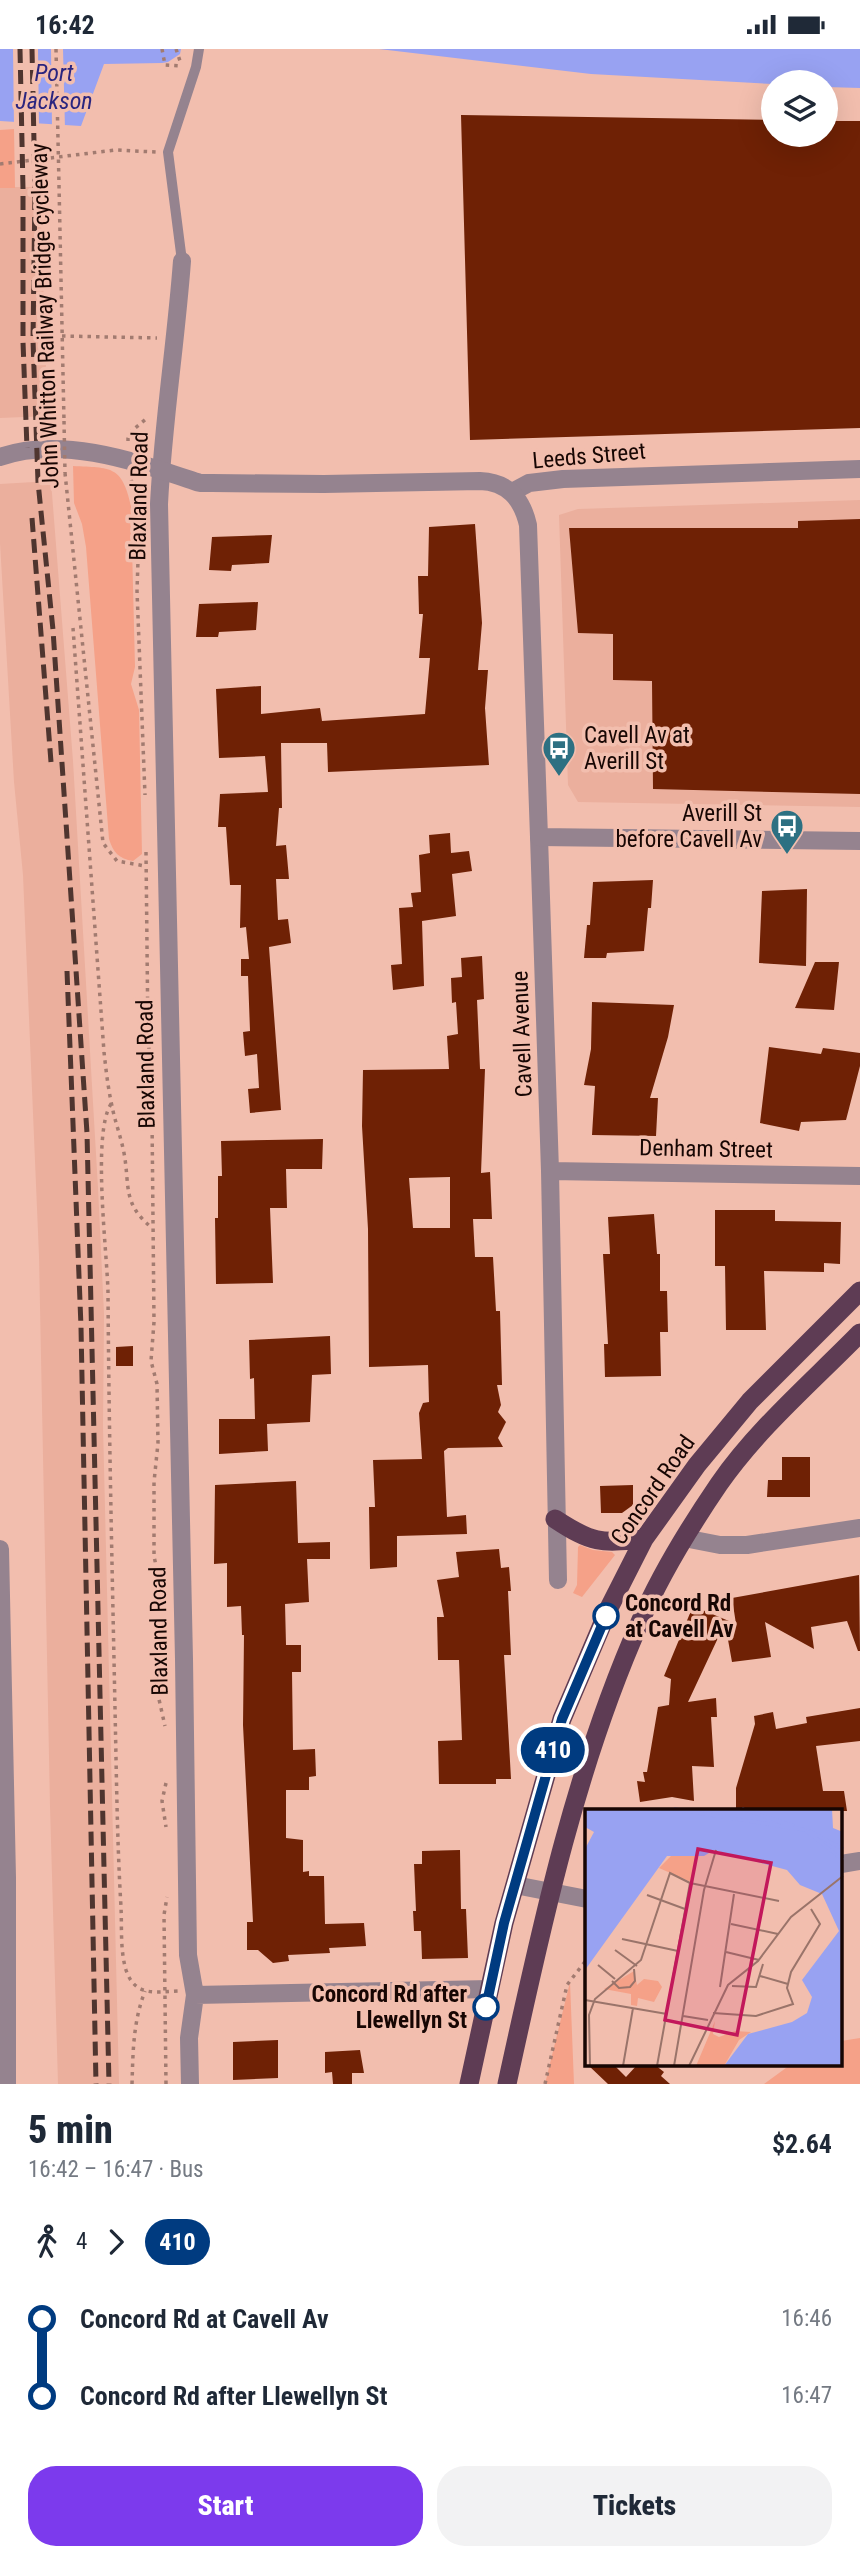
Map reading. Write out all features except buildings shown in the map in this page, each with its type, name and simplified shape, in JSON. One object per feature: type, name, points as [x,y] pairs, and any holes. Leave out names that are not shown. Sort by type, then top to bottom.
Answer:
[{"type":"highway","name":"Concord Road","points":[[469,2084],[515,1885],[562,1719],[610,1606],[644,1539],[697,1465],[750,1401],[860,1291]]},
{"type":"highway","points":[[507,2084],[550,1893],[580,1786],[612,1688],[640,1620],[684,1538],[720,1483],[744,1452],[860,1333]]},
{"type":"highway","points":[[555,1519],[598,1542],[644,1539]]},
{"type":"street","name":"Blaxland Road","points":[[182,261],[177,338],[159,504],[163,596],[188,1955],[195,1994],[189,2038],[190,2084]]},
{"type":"street","name":"Leeds Street","points":[[0,457],[10,453],[52,450],[100,454],[212,483],[480,481],[499,484],[512,492],[529,483],[563,479],[860,469]]},
{"type":"street","name":"Cavell Avenue","points":[[512,492],[522,507],[528,526],[550,1171],[558,1580]]},
{"type":"street","points":[[539,837],[860,841]]},
{"type":"street","name":"Denham Street","points":[[550,1171],[860,1176]]},
{"type":"street","points":[[684,1538],[720,1545],[747,1545],[860,1528]]},
{"type":"street","points":[[0,1549],[7,2084]]},
{"type":"street","points":[[842,1864],[860,1861]]},
{"type":"street","points":[[515,1885],[585,1899]]},
{"type":"street","points":[[195,1994],[490,1989]]},
{"type":"lane","name":"Blaxland Road","points":[[182,261],[168,152],[196,67],[199,49]]},
{"type":"path","name":"John Whitton Railway Bridge cycleway","points":[[56,49],[65,473],[103,843],[117,860],[145,866],[148,1039],[152,1076]]},
{"type":"path","points":[[162,49],[165,65]]},
{"type":"path","points":[[176,49],[182,66]]},
{"type":"path","points":[[0,164],[116,150],[168,152]]},
{"type":"path","points":[[62,336],[162,338]]},
{"type":"path","points":[[73,628],[104,1052],[111,1104],[124,1153],[125,1181],[137,1213],[152,1228]]},
{"type":"path","points":[[111,1104],[105,1114],[101,1139],[107,1267],[117,1834],[123,1950],[127,1971],[136,1988],[164,1992]]},
{"type":"path","points":[[152,1118],[154,1322],[151,1361],[156,1384],[158,1443],[154,1482],[154,1556],[162,1605]]},
{"type":"path","points":[[163,1639],[163,1667],[158,1695],[165,1729]]},
{"type":"path","points":[[166,1782],[162,1801],[168,1835]]},
{"type":"path","points":[[166,2084],[164,1915],[168,1893]]},
{"type":"path","points":[[545,2084],[567,1985],[585,1962]]},
{"type":"path","points":[[132,2084],[133,2038],[138,2009],[145,1991]]},
{"type":"shaded area","points":[[14,129],[15,188],[0,188],[0,130]]},
{"type":"shaded area","points":[[0,187],[40,187],[46,368],[51,369],[51,387],[47,388],[48,416],[0,418]]},
{"type":"shaded area","points":[[73,466],[113,471],[123,483],[131,506],[135,667],[131,684],[139,710],[142,854],[133,861],[117,854],[109,839],[86,547],[82,524],[74,503]]},
{"type":"shaded area","points":[[51,481],[73,761],[104,1314],[103,1426],[119,2084],[58,2084],[39,1256],[23,875],[14,782],[0,543],[0,484]]},
{"type":"shaded area","points":[[860,500],[860,807],[578,802],[568,785],[559,515],[578,509]]},
{"type":"shaded area","points":[[580,1545],[615,1555],[582,1597],[573,1593],[577,1585]]},
{"type":"shaded area","points":[[570,1982],[574,2084],[545,2084]]},
{"type":"shaded area","points":[[860,2038],[860,2084],[764,2084],[787,2067],[842,2067],[842,2041]]},
{"type":"water","name":"Port Jackson","points":[[0,49],[181,49],[180,54],[168,62],[104,64],[81,126],[0,121]]},
{"type":"water","points":[[379,49],[860,49],[860,88],[838,87],[838,70],[761,70],[761,83],[591,74]]},
{"type":"pier","points":[[13,49],[38,49],[39,127],[14,126]]},
{"type":"pier","points":[[51,49],[63,49],[65,129],[52,128]]},
{"type":"railway","points":[[20,49],[23,342],[27,448]]},
{"type":"railway","points":[[32,49],[35,189],[33,340],[38,482],[53,630],[87,1133],[109,2084]]},
{"type":"railway","points":[[32,518],[51,762]]},
{"type":"railway","points":[[67,971],[81,1327],[96,2084]]},
{"type":"bus line","name":"410","points":[[486,2007],[504,1923],[562,1719],[606,1616]]},
{"type":"place","name":"Cavell Av at Averill St","points":[[559,778]]},
{"type":"place","name":"Averill St before Cavell Av","points":[[787,856]]},
{"type":"place","name":"Concord Rd at Cavell Av","points":[[606,1616]]},
{"type":"place","name":"Concord Rd after Llewellyn St","points":[[486,2007]]}]
